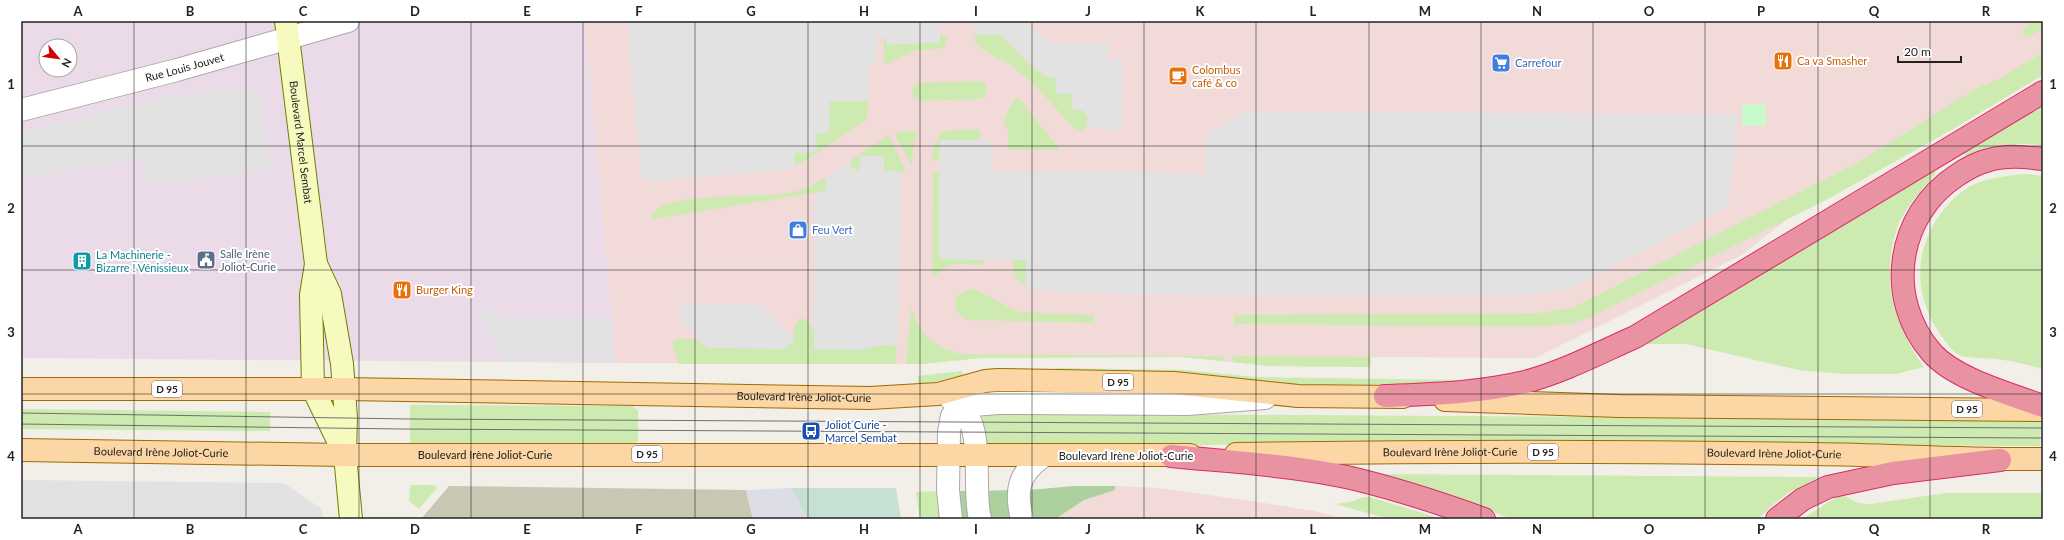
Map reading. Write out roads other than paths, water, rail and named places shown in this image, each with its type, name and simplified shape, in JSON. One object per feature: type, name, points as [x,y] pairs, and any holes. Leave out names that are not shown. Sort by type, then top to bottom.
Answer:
[{"type":"highway","points":[[1385,396],[1449,393],[1494,388],[1526,381],[1578,363],[1635,337],[2043,92]]},
{"type":"highway","points":[[2043,159],[2018,156],[1989,160],[1967,169],[1947,182],[1928,200],[1915,220],[1906,245],[1902,269],[1904,297],[1912,321],[1921,339],[1933,354],[1967,377],[2043,406]]},
{"type":"highway","points":[[1171,456],[1278,467],[1350,478],[1430,499],[1484,519]]},
{"type":"highway","points":[[1777,519],[1803,498],[1835,485],[1894,473],[2000,460]]},
{"type":"main road","name":"Boulevard Irène Joliot-Curie","points":[[21,389],[345,389],[870,398],[938,394],[986,381],[998,380],[1174,383],[1298,396],[1385,396],[1619,406],[2043,410]]},
{"type":"main road","name":"Boulevard Irène Joliot-Curie","points":[[21,450],[345,455],[1042,457],[1418,451],[1818,454],[2043,460]]},
{"type":"street","name":"Rue Louis Jouvet","points":[[21,110],[177,70],[287,29],[348,21]]},
{"type":"street","name":"Boulevard Marcel Sembat","points":[[287,29],[316,264],[311,295],[313,390],[345,455]]},
{"type":"street","name":"Boulevard Marcel Sembat","points":[[316,264],[330,294],[345,389],[345,455],[351,519]]},
{"type":"street","name":"Boulevard Irène Joliot-Curie","points":[[938,394],[956,402],[961,406],[998,403],[1187,404],[1298,396]]},
{"type":"street","points":[[951,519],[948,490],[948,456],[952,416],[961,406],[970,421],[976,456],[977,506],[980,519]]},
{"type":"street","points":[[1022,519],[1018,491],[1020,484],[1030,466],[1042,457]]},
{"type":"tram line","points":[[21,413],[410,419],[2043,428]]},
{"type":"tram line","points":[[21,424],[403,429],[2043,438]]},
{"type":"place","name":"Ca va Smasher","points":[[1783,61]]},
{"type":"place","name":"Carrefour","points":[[1501,63]]},
{"type":"place","name":"Colombus café & co","points":[[1178,76]]},
{"type":"place","name":"Feu Vert","points":[[798,230]]},
{"type":"place","name":"Salle Irène Joliot-Curie","points":[[206,260]]},
{"type":"place","name":"La Machinerie - Bizarre ! Vénissieux","points":[[82,261]]},
{"type":"place","name":"Burger King","points":[[402,290]]},
{"type":"place","name":"Joliot Curie - Marcel Sembat","points":[[811,431]]}]
